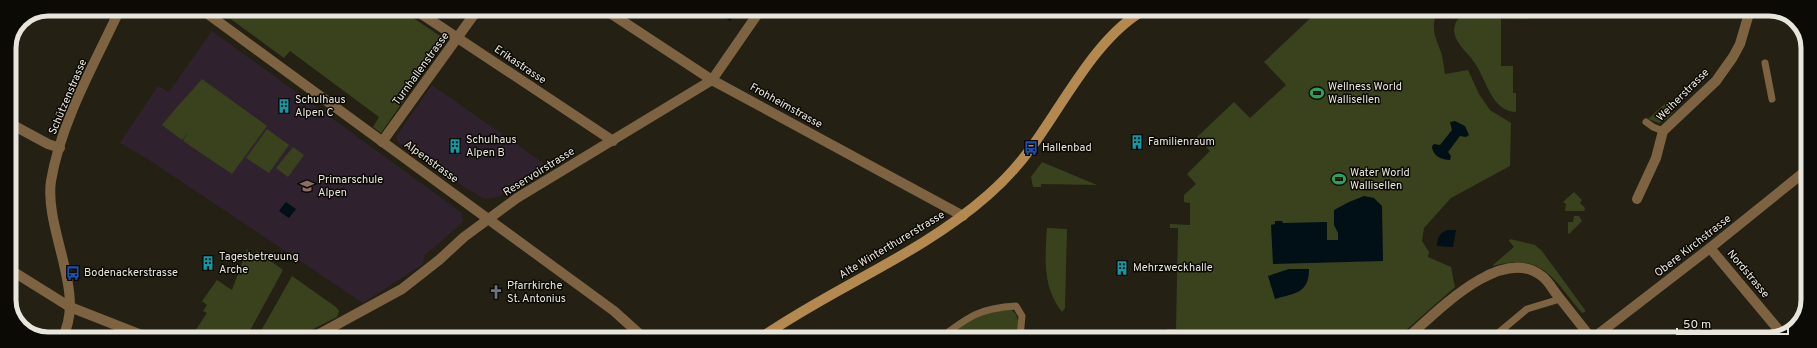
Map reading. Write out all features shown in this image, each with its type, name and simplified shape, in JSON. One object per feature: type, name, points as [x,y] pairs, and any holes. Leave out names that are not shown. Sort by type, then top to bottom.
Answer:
[{"type":"main road","name":"Alte Winterthurerstrasse","points":[[770,332],[798,314],[902,256],[963,216],[1011,173],[1031,148],[1062,101],[1105,44],[1134,16]]},
{"type":"street","name":"Schützenstrasse","points":[[64,332],[69,320],[70,307],[52,206],[51,182],[69,120],[117,16]]},
{"type":"street","name":"Alpenstrasse","points":[[211,16],[382,142],[489,218],[614,311],[638,332]]},
{"type":"street","name":"Erikastrasse","points":[[425,16],[613,140]]},
{"type":"street","name":"Turnhallenstrasse","points":[[382,142],[473,16]]},
{"type":"street","name":"Frohheimstrasse","points":[[615,16],[712,80],[963,216]]},
{"type":"street","name":"Reservoirstrasse","points":[[323,332],[402,289],[439,260],[464,237],[518,198],[712,80],[756,16]]},
{"type":"street","name":"Weiherstrasse","points":[[1638,199],[1656,158],[1663,131],[1716,81],[1740,44],[1748,16]]},
{"type":"street","points":[[16,127],[48,144],[60,148]]},
{"type":"street","name":"Obere Kirchstrasse","points":[[1601,332],[1710,248],[1801,175]]},
{"type":"street","name":"Nordstrasse","points":[[1710,248],[1779,330]]},
{"type":"street","points":[[1414,332],[1463,289],[1485,277],[1514,267],[1530,270],[1543,277],[1586,332]]},
{"type":"street","points":[[16,274],[70,307],[134,332]]},
{"type":"lane","points":[[1765,63],[1772,99]]},
{"type":"lane","points":[[1646,122],[1663,131]]},
{"type":"lane","points":[[1499,332],[1527,309],[1560,299]]},
{"type":"lane","points":[[949,332],[975,314],[994,308],[1016,306],[1022,316],[1020,332]]},
{"type":"shaded area","points":[[723,16],[734,16],[730,21]]},
{"type":"shaded area","name":"Primarschule Alpen","points":[[212,31],[462,213],[463,222],[424,256],[423,264],[363,303],[149,160],[120,143],[158,86],[169,92]]},
{"type":"shaded area","points":[[432,85],[546,165],[498,197],[485,199],[464,187],[397,142],[397,135]]},
{"type":"shaded area","points":[[1455,121],[1465,126],[1469,135],[1466,137],[1460,136],[1448,152],[1451,156],[1450,160],[1443,159],[1435,154],[1432,146],[1434,144],[1440,145],[1452,130],[1450,122]]},
{"type":"shaded area","points":[[1364,196],[1374,198],[1382,206],[1383,261],[1273,264],[1271,225],[1275,224],[1275,221],[1282,221],[1283,223],[1327,222],[1327,240],[1338,240],[1338,233],[1334,225],[1334,210]]},
{"type":"shaded area","points":[[286,202],[296,209],[289,218],[279,211]]},
{"type":"shaded area","points":[[1448,230],[1456,230],[1453,247],[1437,246],[1440,236],[1443,232]]},
{"type":"shaded area","points":[[1289,269],[1309,269],[1306,283],[1299,291],[1275,299],[1268,276]]},
{"type":"green space","points":[[227,16],[410,16],[446,40],[381,133],[373,127],[379,117],[290,51],[284,58]]},
{"type":"green space","name":"Water World Wallisellen","points":[[1313,16],[1436,16],[1434,21],[1434,31],[1442,55],[1445,74],[1468,70],[1479,94],[1490,110],[1511,123],[1510,166],[1451,198],[1424,228],[1422,241],[1429,252],[1428,257],[1451,267],[1455,287],[1404,332],[1167,332],[1167,329],[1176,329],[1178,228],[1170,228],[1170,224],[1190,225],[1190,203],[1184,202],[1184,195],[1196,184],[1187,174],[1210,151],[1197,137],[1234,102],[1250,118],[1286,85],[1264,62]]},
{"type":"green space","points":[[1462,16],[1528,16],[1528,19],[1501,18],[1501,66],[1513,66],[1513,93],[1516,93],[1516,112],[1501,107],[1491,94],[1473,60],[1460,45],[1454,28],[1459,18]]},
{"type":"green space","points":[[202,79],[267,126],[232,174],[183,141],[188,133],[182,140],[162,125]]},
{"type":"green space","points":[[1668,101],[1675,110],[1667,119],[1659,123],[1648,119]]},
{"type":"green space","points":[[267,129],[289,145],[269,173],[246,158]]},
{"type":"green space","points":[[293,147],[304,155],[288,177],[276,168]]},
{"type":"green space","points":[[1042,162],[1097,185],[1041,184],[1041,187],[1033,187],[1031,177]]},
{"type":"green space","points":[[1574,192],[1582,200],[1580,203],[1585,208],[1584,211],[1565,211],[1566,204],[1563,202]]},
{"type":"green space","points":[[1574,216],[1579,216],[1582,221],[1569,234],[1568,222],[1573,222]]},
{"type":"green space","points":[[1047,228],[1067,229],[1065,308],[1062,312],[1051,292],[1046,272]]},
{"type":"green space","points":[[1510,239],[1535,245],[1542,251],[1585,312],[1582,313],[1554,279],[1535,266],[1524,263],[1510,263],[1493,266],[1514,247],[1509,241]]},
{"type":"green space","points":[[247,249],[255,254],[257,251],[283,270],[249,332],[194,332],[207,313],[203,311],[207,305],[202,301],[217,280],[232,290]]},
{"type":"green space","points":[[292,276],[336,307],[339,311],[337,317],[307,332],[260,332]]},
{"type":"green space","points":[[1009,309],[1016,314],[1018,322],[1017,332],[953,332],[977,315]]},
{"type":"place","name":"Wellness World Wallisellen","points":[[1317,93]]},
{"type":"place","name":"Schulhaus Alpen C","points":[[284,106]]},
{"type":"place","name":"Familienraum","points":[[1137,142]]},
{"type":"place","name":"Schulhaus Alpen B","points":[[455,146]]},
{"type":"place","name":"Hallenbad","points":[[1031,148]]},
{"type":"place","name":"Water World Wallisellen","points":[[1339,179]]},
{"type":"place","name":"Primarschule Alpen","points":[[307,186]]},
{"type":"place","name":"Tagesbetreuung Arche","points":[[208,263]]},
{"type":"place","name":"Mehrzweckhalle","points":[[1122,268]]},
{"type":"place","name":"Bodenackerstrasse","points":[[73,273]]},
{"type":"place","name":"Pfarrkirche St. Antonius","points":[[496,292]]}]
